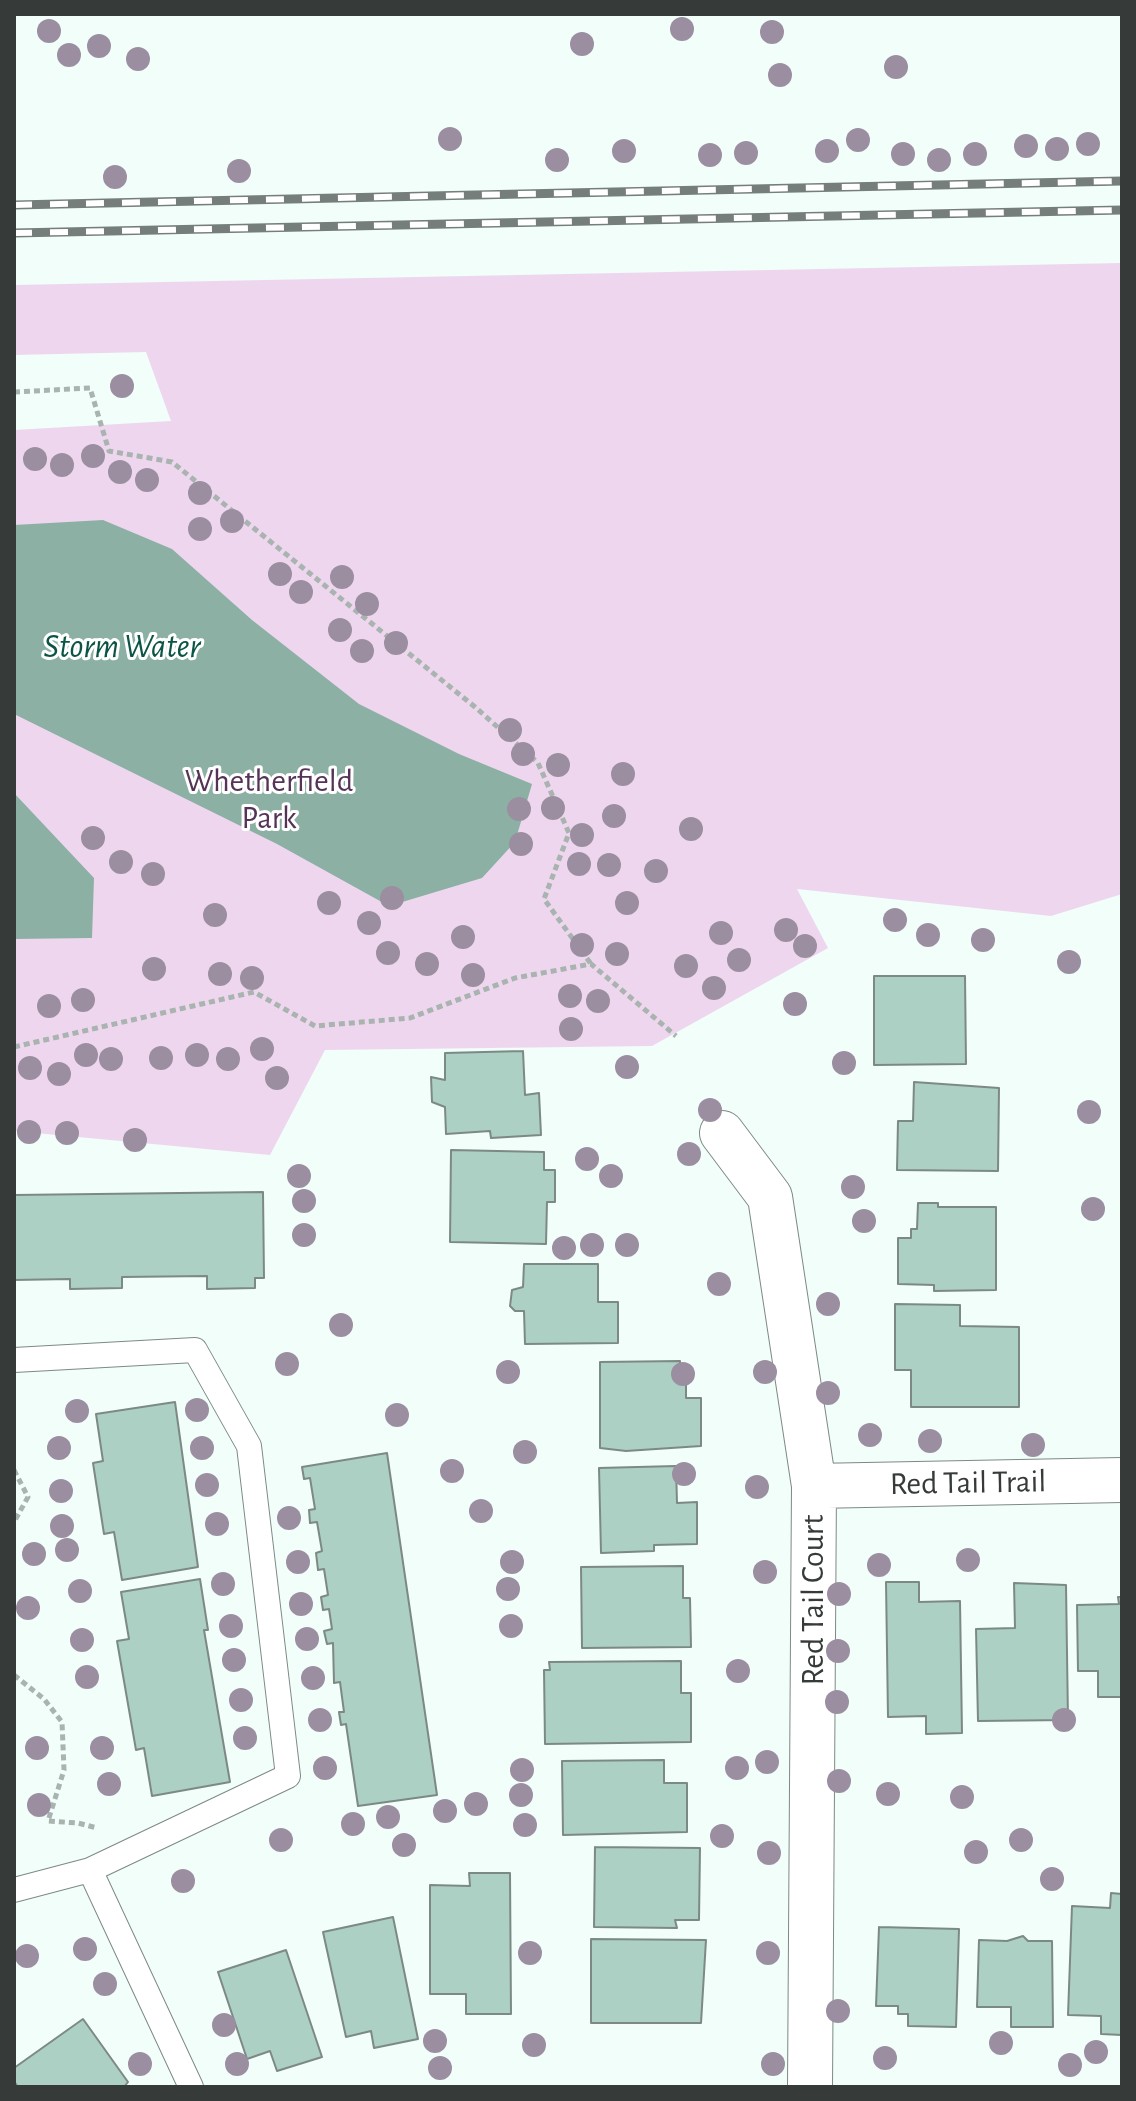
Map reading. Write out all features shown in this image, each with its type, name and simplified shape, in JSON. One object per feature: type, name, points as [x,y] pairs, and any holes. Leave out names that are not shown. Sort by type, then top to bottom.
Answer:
[{"type":"street","name":"Red Tail Court","points":[[722,1133],[770,1197],[814,1486],[810,2087]]},
{"type":"street","name":"Red Tail Trail","points":[[814,1486],[1122,1480]]},
{"type":"lane","points":[[14,1360],[195,1350],[249,1446],[288,1776],[90,1870],[14,1890]]},
{"type":"lane","points":[[90,1870],[191,2087]]},
{"type":"path","points":[[14,392],[90,388],[109,451],[172,462],[475,707],[538,763],[569,833],[544,899],[591,964],[676,1036]]},
{"type":"path","points":[[14,1047],[254,992],[315,1026],[410,1018],[515,978],[591,964]]},
{"type":"path","points":[[14,1470],[28,1497],[14,1522]]},
{"type":"green space","name":"Whetherfield Park","points":[[1122,263],[1122,894],[1051,916],[797,889],[828,948],[652,1046],[325,1050],[270,1155],[14,1131],[14,430],[171,421],[146,352],[14,355],[14,285]]},
{"type":"water","name":"Storm Water","points":[[103,520],[172,549],[252,620],[359,704],[459,754],[532,784],[515,842],[482,878],[389,906],[277,844],[14,714],[14,525]]},
{"type":"water","points":[[14,793],[94,878],[92,938],[14,939]]},
{"type":"building","points":[[874,976],[965,976],[966,1064],[874,1065]]},
{"type":"building","points":[[523,1051],[525,1095],[539,1093],[541,1135],[491,1138],[490,1131],[446,1134],[445,1107],[432,1102],[431,1077],[445,1080],[445,1053]]},
{"type":"building","points":[[914,1082],[999,1088],[998,1171],[897,1170],[898,1121],[913,1121]]},
{"type":"building","points":[[451,1150],[544,1152],[544,1170],[555,1170],[555,1202],[547,1202],[546,1244],[450,1242]]},
{"type":"building","points":[[263,1192],[264,1278],[255,1278],[255,1288],[207,1289],[207,1276],[122,1277],[122,1288],[70,1289],[70,1279],[14,1280],[14,1195]]},
{"type":"building","points":[[918,1203],[938,1203],[938,1207],[996,1207],[996,1290],[934,1291],[934,1285],[898,1284],[898,1238],[911,1238],[911,1229],[917,1229]]},
{"type":"building","points":[[524,1264],[598,1264],[598,1302],[618,1302],[618,1343],[525,1344],[524,1311],[515,1311],[510,1306],[512,1290],[523,1287]]},
{"type":"building","points":[[895,1304],[960,1305],[960,1326],[1019,1327],[1019,1407],[911,1407],[911,1370],[895,1370]]},
{"type":"building","points":[[680,1361],[680,1384],[686,1384],[686,1398],[701,1398],[701,1446],[626,1451],[600,1448],[600,1362]]},
{"type":"building","points":[[175,1402],[198,1567],[122,1580],[114,1532],[104,1534],[93,1463],[103,1461],[96,1414]]},
{"type":"building","points":[[387,1453],[437,1795],[358,1806],[346,1724],[341,1725],[339,1712],[344,1712],[340,1682],[334,1683],[333,1643],[327,1644],[324,1631],[332,1629],[329,1609],[323,1610],[321,1597],[328,1595],[324,1569],[318,1570],[316,1553],[322,1551],[317,1522],[310,1523],[309,1510],[315,1509],[310,1478],[304,1479],[302,1467]]},
{"type":"building","points":[[676,1466],[677,1503],[697,1502],[697,1544],[654,1545],[654,1551],[601,1553],[599,1468]]},
{"type":"building","points":[[683,1566],[683,1598],[690,1598],[691,1647],[582,1648],[581,1567]]},
{"type":"building","points":[[200,1579],[208,1630],[204,1630],[230,1782],[152,1796],[144,1748],[136,1750],[117,1641],[129,1639],[121,1592]]},
{"type":"building","points":[[886,1582],[919,1582],[919,1602],[960,1601],[962,1733],[926,1734],[926,1716],[888,1717]]},
{"type":"building","points":[[1014,1583],[1066,1585],[1068,1720],[978,1721],[976,1629],[1015,1628]]},
{"type":"building","points":[[1118,1597],[1122,1597],[1122,1697],[1098,1697],[1098,1671],[1078,1671],[1077,1605],[1119,1604]]},
{"type":"building","points":[[681,1661],[681,1693],[691,1693],[691,1742],[545,1744],[544,1670],[550,1670],[549,1662]]},
{"type":"building","points":[[664,1760],[664,1783],[687,1783],[687,1832],[563,1835],[562,1761]]},
{"type":"building","points":[[595,1847],[700,1848],[699,1920],[675,1920],[677,1928],[594,1927]]},
{"type":"building","points":[[469,1873],[510,1873],[511,2014],[466,2014],[466,1994],[430,1994],[430,1885],[470,1886]]},
{"type":"building","points":[[1111,1893],[1122,1894],[1122,2035],[1101,2034],[1101,2016],[1068,2015],[1072,1906],[1110,1908]]},
{"type":"building","points":[[393,1917],[418,2039],[374,2048],[371,2031],[346,2037],[323,1932]]},
{"type":"building","points":[[879,1927],[959,1929],[956,2027],[908,2026],[908,2014],[898,2014],[898,2006],[876,2006]]},
{"type":"building","points":[[1023,1936],[1028,1941],[1052,1941],[1053,2027],[1011,2027],[1011,2007],[977,2007],[979,1940],[1007,1941]]},
{"type":"building","points":[[591,1939],[706,1940],[701,2023],[591,2023]]},
{"type":"building","points":[[286,1950],[322,2057],[277,2071],[270,2051],[247,2059],[218,1972]]},
{"type":"building","points":[[83,2019],[128,2082],[124,2087],[18,2087],[14,2081],[14,2068]]},
{"type":"railway","points":[[14,205],[1122,181]]},
{"type":"railway","points":[[14,233],[1122,210]]}]
